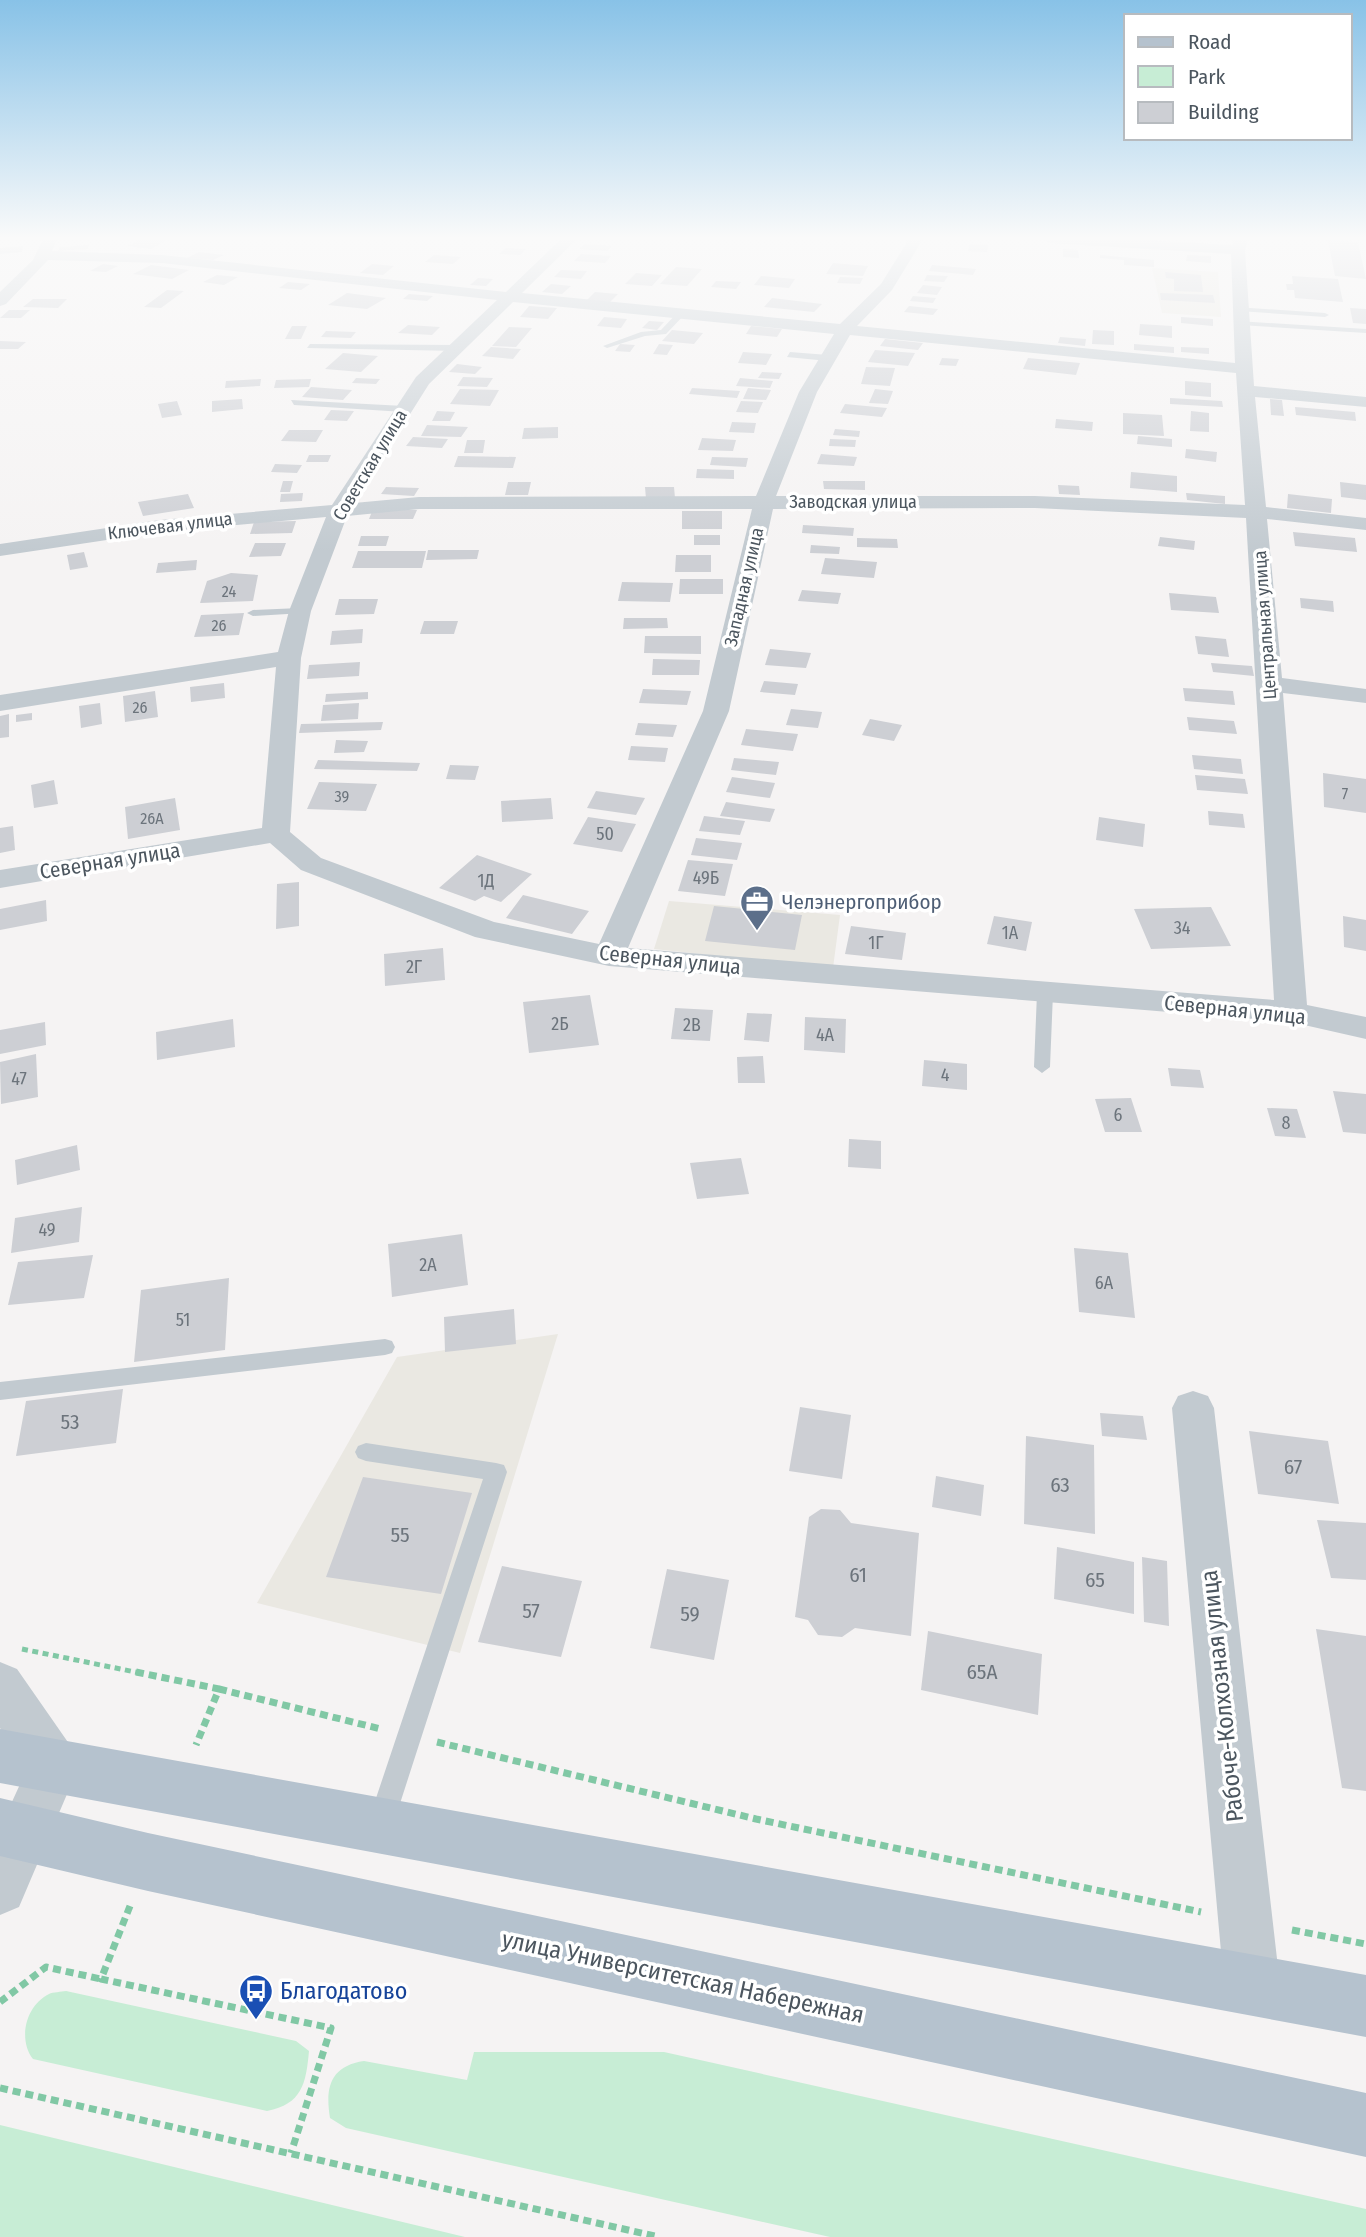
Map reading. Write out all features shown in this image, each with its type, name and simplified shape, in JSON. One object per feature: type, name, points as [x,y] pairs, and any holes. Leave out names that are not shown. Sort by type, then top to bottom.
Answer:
[{"type":"main road","points":[[27,1761],[1366,2006]]},
{"type":"main road","name":"улица Университетская Набережная","points":[[13,1830],[148,1863],[1366,2125]]},
{"type":"street","name":"Советская улица","points":[[276,834],[289,657],[300,611],[340,508],[422,381],[462,343]]},
{"type":"street","name":"Западная улица","points":[[609,956],[716,711],[764,502],[808,392],[837,343]]},
{"type":"street","points":[[964,343],[1246,380],[1366,402]]},
{"type":"street","name":"Центральная улица","points":[[1243,343],[1270,684],[1291,1012]]},
{"type":"street","name":"Заводская улица","points":[[340,508],[419,503],[1035,502],[1256,512],[1366,524]]},
{"type":"street","name":"Ключевая улица","points":[[0,550],[160,526],[340,508]]},
{"type":"street","points":[[0,703],[289,657]]},
{"type":"street","points":[[1270,684],[1366,696]]},
{"type":"street","name":"Северная улица","points":[[0,879],[276,834],[310,864],[486,930],[609,956],[1291,1012],[1366,1028]]},
{"type":"street","name":"Рабоче-Колхозная улица","points":[[1193,1408],[1252,1985]]},
{"type":"street","points":[[0,1685],[27,1761],[0,1888]]},
{"type":"lane","points":[[607,346],[615,343]]},
{"type":"lane","points":[[310,346],[457,348]]},
{"type":"lane","points":[[790,355],[828,358]]},
{"type":"lane","points":[[294,402],[404,410]]},
{"type":"lane","points":[[253,613],[300,611]]},
{"type":"lane","points":[[1042,1067],[1045,993]]},
{"type":"lane","points":[[0,1391],[385,1347]]},
{"type":"lane","points":[[366,1452],[496,1472],[380,1826]]},
{"type":"path","points":[[219,1689],[756,1819],[1366,1944]]},
{"type":"path","points":[[0,2002],[46,1966],[101,1979]]},
{"type":"path","points":[[0,2088],[659,2237]]},
{"type":"shaded area","points":[[669,901],[840,915],[833,968],[654,949]]},
{"type":"shaded area","points":[[558,1334],[460,1653],[257,1603],[397,1357]]},
{"type":"green space","points":[[66,1991],[296,2041],[309,2051],[304,2083],[295,2098],[279,2108],[267,2111],[33,2059],[28,2051],[25,2033],[29,2015],[41,1999],[55,1992]]},
{"type":"green space","points":[[474,2052],[664,2052],[1366,2209],[1366,2237],[830,2237],[346,2128],[330,2118],[328,2097],[332,2080],[344,2068],[364,2061],[467,2080]]},
{"type":"green space","points":[[0,2125],[465,2237],[0,2237]]},
{"type":"building","points":[[0,343],[24,343],[18,349],[0,349]]},
{"type":"building","points":[[494,343],[519,343],[516,347],[492,346]]},
{"type":"building","points":[[882,343],[923,343],[918,350],[880,346]]},
{"type":"building","points":[[1062,343],[1085,343],[1085,346]]},
{"type":"building","points":[[620,344],[635,345],[630,352],[615,351]]},
{"type":"building","points":[[659,344],[673,345],[667,355],[653,354]]},
{"type":"building","points":[[1134,344],[1174,347],[1174,353],[1134,350]]},
{"type":"building","points":[[491,347],[521,349],[513,359],[482,356]]},
{"type":"building","points":[[1181,347],[1209,348],[1209,354],[1181,352]]},
{"type":"building","points":[[875,350],[915,353],[908,366],[868,362]]},
{"type":"building","points":[[743,352],[772,354],[766,365],[738,363]]},
{"type":"building","points":[[343,353],[378,356],[361,372],[325,369]]},
{"type":"building","points":[[942,358],[959,359],[956,366],[939,365]]},
{"type":"building","points":[[1028,358],[1080,363],[1076,375],[1023,369]]},
{"type":"building","points":[[457,364],[482,367],[475,374],[449,372]]},
{"type":"building","points":[[866,367],[895,368],[890,386],[861,384]]},
{"type":"building","points":[[762,372],[782,373],[779,379],[758,378]]},
{"type":"building","points":[[463,377],[493,378],[487,387],[457,386]]},
{"type":"building","points":[[356,378],[380,379],[376,384],[352,383]]},
{"type":"building","points":[[740,378],[773,381],[770,388],[736,386]]},
{"type":"building","points":[[261,379],[260,386],[225,388],[226,381]]},
{"type":"building","points":[[311,379],[309,387],[274,388],[276,380]]},
{"type":"building","points":[[1185,381],[1211,383],[1211,397],[1185,395]]},
{"type":"building","points":[[311,387],[352,390],[343,400],[302,397]]},
{"type":"building","points":[[692,388],[740,391],[737,398],[689,394]]},
{"type":"building","points":[[748,388],[771,390],[766,400],[743,399]]},
{"type":"building","points":[[460,389],[499,390],[490,406],[450,404]]},
{"type":"building","points":[[875,389],[893,391],[888,404],[869,403]]},
{"type":"building","points":[[1170,398],[1222,401],[1223,407],[1170,404]]},
{"type":"building","points":[[242,399],[243,409],[212,412],[212,401]]},
{"type":"building","points":[[1270,399],[1282,400],[1284,416],[1271,415]]},
{"type":"building","points":[[177,401],[182,415],[162,418],[158,404]]},
{"type":"building","points":[[741,401],[763,402],[758,413],[736,412]]},
{"type":"building","points":[[845,404],[887,408],[882,417],[840,413]]},
{"type":"building","points":[[1295,407],[1355,412],[1356,421],[1296,415]]},
{"type":"building","points":[[331,410],[354,411],[347,421],[324,420]]},
{"type":"building","points":[[437,411],[455,412],[450,421],[432,421]]},
{"type":"building","points":[[1191,411],[1209,413],[1209,432],[1190,431]]},
{"type":"building","points":[[1123,413],[1162,415],[1164,436],[1123,434]]},
{"type":"building","points":[[1056,419],[1093,422],[1092,431],[1055,428]]},
{"type":"building","points":[[732,422],[756,423],[754,433],[729,432]]},
{"type":"building","points":[[427,425],[468,427],[461,437],[421,436]]},
{"type":"building","points":[[558,427],[558,438],[522,439],[524,428]]},
{"type":"building","points":[[835,429],[860,431],[859,437],[833,435]]},
{"type":"building","points":[[289,430],[323,430],[316,442],[281,441]]},
{"type":"building","points":[[1138,436],[1172,439],[1172,447],[1137,444]]},
{"type":"building","points":[[413,437],[448,439],[442,448],[406,446]]},
{"type":"building","points":[[702,438],[736,440],[733,451],[698,450]]},
{"type":"building","points":[[830,439],[856,440],[855,447],[829,446]]},
{"type":"building","points":[[467,440],[485,440],[483,453],[464,453]]},
{"type":"building","points":[[1186,449],[1217,452],[1216,462],[1185,458]]},
{"type":"building","points":[[821,454],[857,457],[854,466],[817,464]]},
{"type":"building","points":[[309,455],[331,455],[328,462],[306,462]]},
{"type":"building","points":[[458,456],[516,457],[513,468],[454,467]]},
{"type":"building","points":[[712,457],[748,458],[746,467],[710,465]]},
{"type":"building","points":[[275,464],[302,465],[297,473],[271,472]]},
{"type":"building","points":[[697,469],[734,470],[734,479],[696,478]]},
{"type":"building","points":[[1131,472],[1177,476],[1177,492],[1130,488]]},
{"type":"building","points":[[283,481],[293,481],[290,492],[280,492]]},
{"type":"building","points":[[823,481],[865,481],[865,490],[824,489]]},
{"type":"building","points":[[508,482],[531,482],[528,495],[505,495]]},
{"type":"building","points":[[1340,482],[1366,485],[1366,500],[1341,497]]},
{"type":"building","points":[[1058,485],[1079,486],[1080,495],[1059,494]]},
{"type":"building","points":[[386,487],[419,488],[414,496],[381,494]]},
{"type":"building","points":[[645,487],[674,487],[675,498],[646,499]]},
{"type":"building","points":[[303,493],[302,501],[280,502],[281,494]]},
{"type":"building","points":[[1186,493],[1225,496],[1225,504],[1187,500]]},
{"type":"building","points":[[188,494],[194,508],[143,516],[138,502]]},
{"type":"building","points":[[1288,494],[1332,499],[1331,513],[1287,508]]},
{"type":"building","points":[[373,509],[417,510],[413,519],[369,519]]},
{"type":"building","points":[[682,511],[722,511],[722,529],[682,529]]},
{"type":"building","points":[[296,521],[292,533],[250,534],[254,522]]},
{"type":"building","points":[[803,525],[854,528],[853,536],[802,533]]},
{"type":"building","points":[[1293,532],[1355,538],[1357,552],[1295,546]]},
{"type":"building","points":[[694,535],[720,535],[720,545],[694,545]]},
{"type":"building","points":[[361,536],[389,536],[386,546],[358,546]]},
{"type":"building","points":[[1160,537],[1195,541],[1194,550],[1158,546]]},
{"type":"building","points":[[857,538],[897,539],[898,548],[857,547]]},
{"type":"building","points":[[255,543],[286,543],[281,556],[249,557]]},
{"type":"building","points":[[811,545],[840,547],[839,554],[810,553]]},
{"type":"building","points":[[428,550],[479,550],[477,559],[426,560]]},
{"type":"building","points":[[358,551],[426,551],[422,568],[352,568]]},
{"type":"building","points":[[84,552],[88,567],[70,570],[67,555]]},
{"type":"building","points":[[676,555],[711,555],[711,572],[675,572]]},
{"type":"building","points":[[825,558],[877,562],[874,578],[821,574]]},
{"type":"building","points":[[197,560],[196,570],[156,573],[158,563]]},
{"type":"building","points":[[231,573],[258,575],[253,601],[200,603],[207,581]]},
{"type":"building","points":[[680,579],[723,579],[723,594],[679,594]]},
{"type":"building","points":[[622,582],[673,583],[670,602],[618,601]]},
{"type":"building","points":[[802,590],[841,593],[838,604],[798,601]]},
{"type":"building","points":[[1169,593],[1216,597],[1219,613],[1171,610]]},
{"type":"building","points":[[1300,598],[1333,601],[1334,612],[1301,608]]},
{"type":"building","points":[[339,599],[378,599],[374,614],[335,615]]},
{"type":"building","points":[[244,613],[239,635],[194,637],[201,615]]},
{"type":"building","points":[[624,618],[667,618],[668,628],[623,629]]},
{"type":"building","points":[[424,621],[458,621],[454,634],[420,634]]},
{"type":"building","points":[[363,629],[362,643],[330,645],[332,631]]},
{"type":"building","points":[[645,636],[701,636],[701,654],[644,653]]},
{"type":"building","points":[[1195,636],[1226,639],[1229,657],[1198,654]]},
{"type":"building","points":[[770,649],[811,653],[806,668],[765,665]]},
{"type":"building","points":[[653,659],[700,660],[699,675],[652,675]]},
{"type":"building","points":[[360,662],[359,676],[307,679],[309,665]]},
{"type":"building","points":[[1211,663],[1252,666],[1254,676],[1213,672]]},
{"type":"building","points":[[764,681],[798,684],[795,695],[760,692]]},
{"type":"building","points":[[224,683],[225,698],[191,702],[190,687]]},
{"type":"building","points":[[1183,688],[1233,691],[1235,705],[1185,701]]},
{"type":"building","points":[[643,689],[691,691],[687,705],[639,703]]},
{"type":"building","points":[[155,691],[158,717],[125,722],[123,696]]},
{"type":"building","points":[[368,692],[368,699],[325,702],[326,694]]},
{"type":"building","points":[[100,703],[102,724],[81,728],[79,706]]},
{"type":"building","points":[[359,703],[358,719],[321,721],[323,705]]},
{"type":"building","points":[[791,709],[822,712],[818,728],[786,725]]},
{"type":"building","points":[[32,713],[32,720],[16,722],[16,715]]},
{"type":"building","points":[[9,714],[9,737],[0,738],[0,716]]},
{"type":"building","points":[[1187,717],[1234,721],[1237,734],[1189,730]]},
{"type":"building","points":[[870,719],[902,725],[894,741],[862,735]]},
{"type":"building","points":[[383,722],[381,730],[299,733],[301,724]]},
{"type":"building","points":[[638,723],[677,725],[673,737],[635,735]]},
{"type":"building","points":[[746,729],[798,734],[793,751],[741,745]]},
{"type":"building","points":[[336,740],[368,741],[364,752],[334,753]]},
{"type":"building","points":[[631,746],[668,748],[665,762],[628,760]]},
{"type":"building","points":[[1192,755],[1241,759],[1243,774],[1194,769]]},
{"type":"building","points":[[734,758],[779,762],[776,775],[731,770]]},
{"type":"building","points":[[318,760],[420,763],[417,771],[314,769]]},
{"type":"building","points":[[450,765],[479,766],[475,780],[446,779]]},
{"type":"building","points":[[1323,773],[1366,779],[1366,813],[1324,807]]},
{"type":"building","points":[[1195,775],[1245,779],[1248,794],[1197,790]]},
{"type":"building","points":[[732,777],[775,783],[770,798],[726,792]]},
{"type":"building","points":[[54,780],[58,804],[34,808],[31,785]]},
{"type":"building","points":[[319,782],[377,784],[366,811],[307,809]]},
{"type":"building","points":[[596,791],[645,798],[636,815],[587,808]]},
{"type":"building","points":[[175,798],[180,830],[128,839],[125,807]]},
{"type":"building","points":[[551,798],[553,819],[502,822],[501,801]]},
{"type":"building","points":[[726,802],[775,809],[770,822],[720,816]]},
{"type":"building","points":[[1208,811],[1243,814],[1245,828],[1209,825]]},
{"type":"building","points":[[704,816],[745,821],[740,835],[699,831]]},
{"type":"building","points":[[588,817],[636,824],[622,852],[573,844]]},
{"type":"building","points":[[1099,817],[1145,824],[1143,847],[1096,840]]},
{"type":"building","points":[[13,826],[15,850],[0,853],[0,828]]},
{"type":"building","points":[[696,838],[742,843],[737,860],[691,855]]},
{"type":"building","points":[[477,855],[532,874],[501,902],[484,896],[475,901],[439,888]]},
{"type":"building","points":[[688,860],[733,864],[725,896],[678,891]]},
{"type":"building","points":[[299,882],[299,926],[276,929],[277,884]]},
{"type":"building","points":[[523,895],[589,911],[572,934],[506,918]]},
{"type":"building","points":[[46,900],[47,921],[0,930],[0,909]]},
{"type":"building","points":[[714,906],[802,915],[795,950],[705,941]]},
{"type":"building","points":[[1211,907],[1231,946],[1151,949],[1134,909]]},
{"type":"building","points":[[994,916],[1032,922],[1026,951],[987,944]]},
{"type":"building","points":[[1343,916],[1366,920],[1366,951],[1344,947]]},
{"type":"building","points":[[851,926],[906,933],[902,960],[845,954]]},
{"type":"building","points":[[443,948],[445,980],[385,986],[384,954]]},
{"type":"building","points":[[590,995],[599,1045],[529,1053],[523,1002]]},
{"type":"building","points":[[675,1008],[713,1010],[710,1041],[671,1039]]},
{"type":"building","points":[[747,1013],[772,1014],[769,1042],[744,1040]]},
{"type":"building","points":[[805,1017],[846,1019],[845,1053],[804,1050]]},
{"type":"building","points":[[233,1019],[235,1047],[157,1060],[156,1032]]},
{"type":"building","points":[[45,1022],[46,1045],[0,1054],[0,1030]]},
{"type":"building","points":[[36,1054],[38,1097],[1,1104],[0,1062]]},
{"type":"building","points":[[763,1056],[765,1083],[738,1083],[737,1057]]},
{"type":"building","points":[[924,1060],[967,1064],[967,1090],[922,1086]]},
{"type":"building","points":[[1168,1068],[1200,1070],[1204,1088],[1171,1086]]},
{"type":"building","points":[[1333,1091],[1366,1094],[1366,1134],[1343,1132]]},
{"type":"building","points":[[1131,1098],[1142,1132],[1105,1132],[1095,1099]]},
{"type":"building","points":[[1267,1108],[1297,1109],[1306,1138],[1275,1136]]},
{"type":"building","points":[[849,1139],[881,1141],[881,1169],[848,1167]]},
{"type":"building","points":[[77,1145],[80,1170],[17,1185],[15,1160]]},
{"type":"building","points":[[741,1158],[749,1194],[697,1199],[690,1163]]},
{"type":"building","points":[[82,1207],[79,1242],[11,1253],[15,1218]]},
{"type":"building","points":[[462,1234],[468,1285],[392,1297],[388,1244]]},
{"type":"building","points":[[1074,1248],[1128,1253],[1135,1318],[1079,1312]]},
{"type":"building","points":[[93,1255],[84,1298],[8,1305],[18,1262]]},
{"type":"building","points":[[229,1278],[225,1350],[134,1362],[141,1290]]},
{"type":"building","points":[[514,1309],[516,1344],[445,1352],[444,1317]]},
{"type":"building","points":[[123,1389],[116,1443],[16,1456],[26,1401]]},
{"type":"building","points":[[800,1407],[851,1415],[842,1479],[789,1471]]},
{"type":"building","points":[[1100,1413],[1143,1416],[1147,1440],[1102,1436]]},
{"type":"building","points":[[1249,1431],[1328,1441],[1339,1504],[1258,1494]]},
{"type":"building","points":[[1026,1436],[1094,1445],[1095,1534],[1024,1524]]},
{"type":"building","points":[[936,1476],[984,1485],[981,1516],[932,1507]]},
{"type":"building","points":[[363,1477],[472,1493],[441,1594],[326,1577]]},
{"type":"building","points":[[821,1509],[840,1510],[851,1523],[919,1533],[911,1636],[855,1628],[842,1637],[818,1635],[808,1620],[795,1617],[809,1517]]},
{"type":"building","points":[[1317,1520],[1366,1523],[1366,1580],[1331,1578]]},
{"type":"building","points":[[1057,1547],[1134,1562],[1134,1614],[1054,1599]]},
{"type":"building","points":[[1142,1557],[1167,1561],[1169,1626],[1144,1622]]},
{"type":"building","points":[[502,1566],[582,1581],[561,1657],[478,1642]]},
{"type":"building","points":[[667,1569],[729,1580],[714,1660],[650,1648]]},
{"type":"building","points":[[1316,1629],[1366,1636],[1366,1791],[1342,1788]]},
{"type":"building","points":[[928,1631],[1042,1654],[1038,1715],[921,1690]]},
{"type":"place","name":"Челэнергоприбор","points":[[757,932]]},
{"type":"place","name":"Благодатово","points":[[256,2021]]}]
